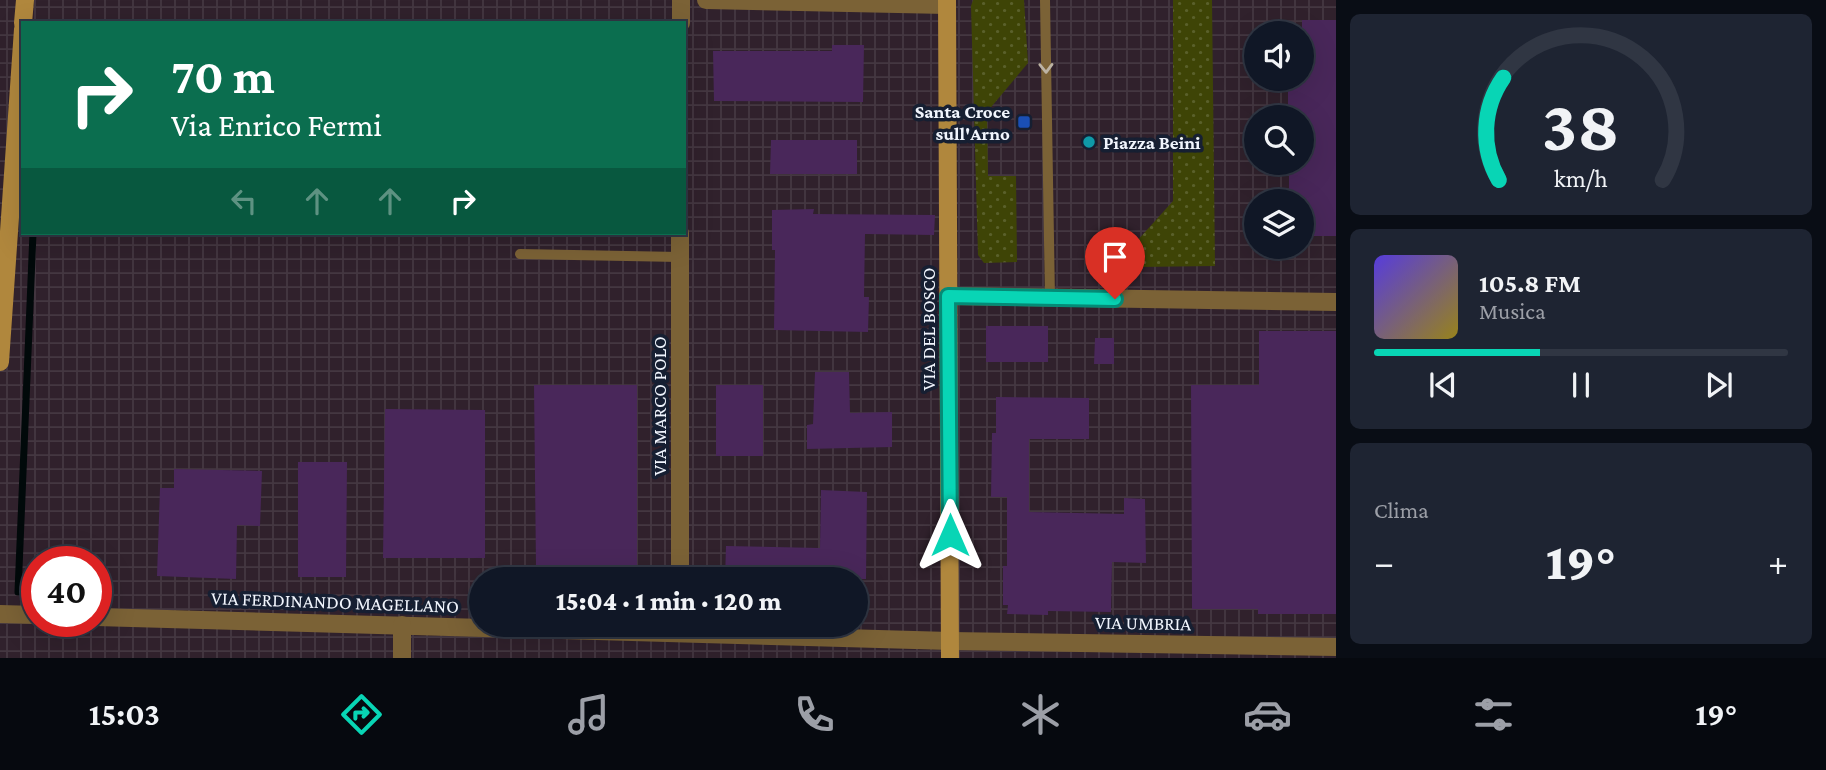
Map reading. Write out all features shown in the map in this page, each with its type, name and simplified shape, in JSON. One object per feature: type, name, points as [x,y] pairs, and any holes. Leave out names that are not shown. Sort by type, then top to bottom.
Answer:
[{"type":"street","points":[[23,21],[25,0]]},
{"type":"street","points":[[681,0],[681,21]]},
{"type":"street","points":[[706,0],[947,3]]},
{"type":"street","name":"VIA DEL BOSCO","points":[[947,3],[950,650]]},
{"type":"street","points":[[0,362],[21,58]]},
{"type":"street","name":"VIA MARCO POLO","points":[[680,235],[680,567]]},
{"type":"street","points":[[948,296],[1336,302]]},
{"type":"street","points":[[0,614],[21,615]]},
{"type":"street","name":"VIA FERDINANDO MAGELLANO","points":[[112,617],[469,626]]},
{"type":"street","points":[[402,625],[402,658]]},
{"type":"street","name":"VIA FERDINANDO MAGELLANO","points":[[783,637],[950,650]]},
{"type":"street","name":"VIA UMBRIA","points":[[950,650],[1336,647]]},
{"type":"lane","points":[[1045,0],[1050,299]]},
{"type":"lane","points":[[520,254],[680,257]]},
{"type":"shaded area","points":[[0,0],[1336,0],[1336,658],[0,658]]},
{"type":"green space","points":[[973,0],[1024,0],[1028,63],[987,112],[988,176],[1016,176],[1017,262],[984,263],[978,255],[971,6]]},
{"type":"green space","points":[[1173,0],[1212,0],[1215,266],[1137,267],[1136,242],[1173,201]]},
{"type":"building","points":[[1336,20],[1336,236],[1314,236],[1314,189],[1289,189],[1289,175],[1314,175],[1314,105],[1288,105],[1288,91],[1314,91],[1314,21],[1302,21]]},
{"type":"building","points":[[832,45],[864,45],[863,102],[714,101],[713,51],[832,51]]},
{"type":"building","points":[[771,140],[857,140],[857,174],[770,174]]},
{"type":"building","points":[[814,209],[813,214],[935,215],[934,235],[865,234],[864,297],[869,297],[868,332],[774,330],[775,250],[772,250],[772,210]]},
{"type":"building","points":[[986,326],[1048,326],[1048,362],[986,362]]},
{"type":"building","points":[[1259,331],[1336,331],[1336,614],[1258,614],[1258,609],[1192,609],[1191,385],[1259,385]]},
{"type":"building","points":[[1095,338],[1114,338],[1114,364],[1094,364]]},
{"type":"building","points":[[815,372],[849,372],[850,413],[892,412],[892,447],[807,449],[807,425],[813,424]]},
{"type":"building","points":[[534,385],[637,385],[637,567],[536,567]]},
{"type":"building","points":[[716,385],[763,385],[763,456],[716,456]]},
{"type":"building","points":[[996,397],[1089,398],[1089,439],[1029,439],[1029,512],[1124,514],[1124,498],[1145,499],[1146,563],[1112,562],[1111,612],[1048,611],[1048,615],[1007,614],[1008,605],[1003,605],[1003,566],[1007,566],[1007,497],[991,497],[992,433],[996,433]]},
{"type":"building","points":[[385,409],[485,410],[485,558],[383,558]]},
{"type":"building","points":[[298,462],[347,462],[346,577],[298,577]]},
{"type":"building","points":[[174,469],[262,471],[260,526],[237,525],[236,579],[157,576],[160,488],[174,488]]},
{"type":"building","points":[[821,490],[867,492],[866,567],[725,567],[726,546],[820,548]]},
{"type":"waterway","points":[[18,592],[33,235]]},
{"type":"place","name":"Santa Croce sull'Arno","points":[[1024,122]]},
{"type":"place","name":"Piazza Beini","points":[[1089,142]]},
{"type":"route","points":[[950,535],[948,296],[1115,299]]}]
